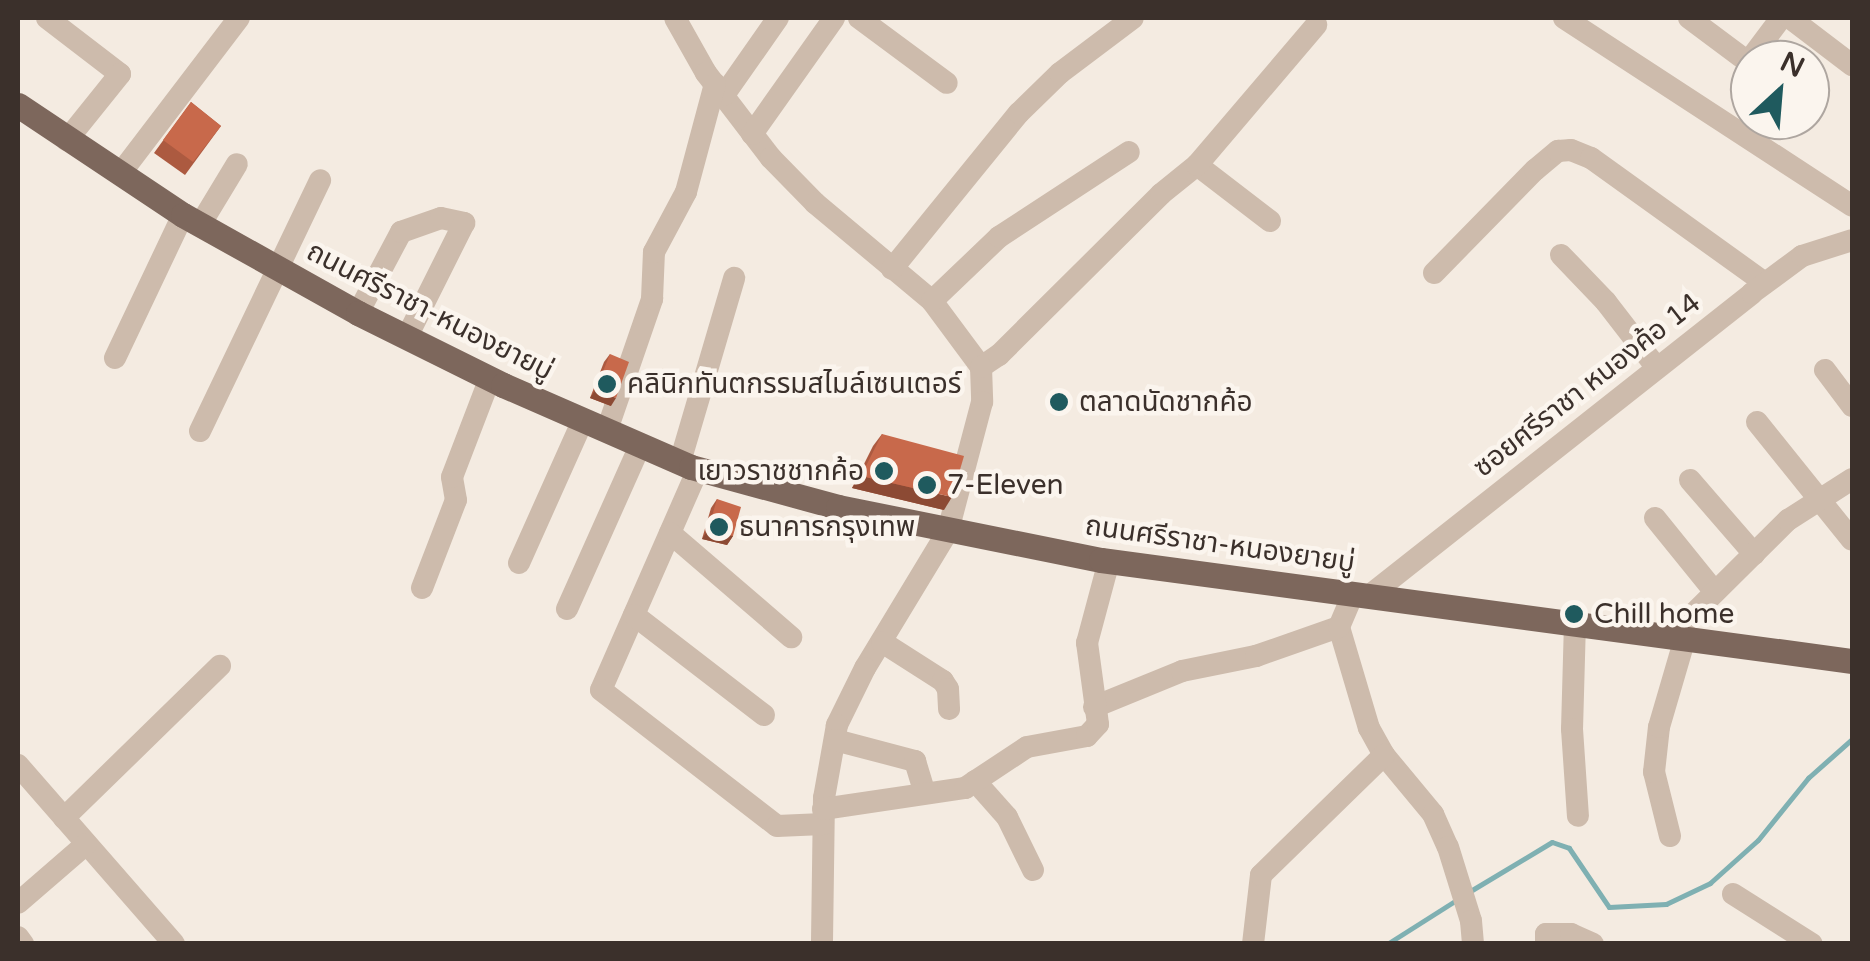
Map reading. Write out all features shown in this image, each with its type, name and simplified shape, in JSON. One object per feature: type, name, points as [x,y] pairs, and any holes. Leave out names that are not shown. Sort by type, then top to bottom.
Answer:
[{"type":"main road","name":"ถนนศรีราชา-หนองยายบู่","points":[[18,104],[192,220],[358,312],[490,378],[689,465],[817,502],[1109,561],[1852,661]]},
{"type":"street","points":[[47,18],[120,74],[67,140]]},
{"type":"street","points":[[120,174],[239,18]]},
{"type":"street","points":[[674,18],[752,134],[816,203],[932,301],[981,366],[982,402],[948,531],[851,697],[834,740],[823,816],[822,944]]},
{"type":"street","points":[[607,430],[652,299],[654,252],[686,192],[720,90],[778,18]]},
{"type":"street","points":[[752,134],[834,18]]},
{"type":"street","points":[[858,18],[946,83]]},
{"type":"street","points":[[892,269],[1019,113],[1060,73],[1133,18]]},
{"type":"street","points":[[1564,18],[1852,206]]},
{"type":"street","points":[[1688,18],[1748,62],[1781,18]]},
{"type":"street","points":[[1790,18],[1852,65]]},
{"type":"street","points":[[981,366],[1000,355],[1161,194],[1197,165],[1316,25]]},
{"type":"street","points":[[1434,274],[1535,170],[1558,151],[1571,150],[1590,158],[1765,283]]},
{"type":"street","points":[[932,301],[999,237],[1129,152]]},
{"type":"street","points":[[115,358],[192,220],[236,164]]},
{"type":"street","points":[[1197,165],[1270,221]]},
{"type":"street","points":[[200,430],[320,180]]},
{"type":"street","points":[[358,312],[401,232],[441,218],[464,223],[407,337]]},
{"type":"street","name":"ซอยศรีราชา หนองค้อ 14","points":[[1361,595],[1802,256],[1852,240]]},
{"type":"street","points":[[1561,255],[1606,302],[1657,368]]},
{"type":"street","points":[[734,278],[670,533],[601,690],[777,826],[965,788],[1028,747],[1087,736],[1098,724],[1087,643],[1109,561]]},
{"type":"street","points":[[1826,370],[1852,406]]},
{"type":"street","points":[[422,588],[456,500],[452,476],[490,378]]},
{"type":"street","points":[[519,563],[583,420]]},
{"type":"street","points":[[1756,422],[1852,540]]},
{"type":"street","points":[[567,609],[640,446]]},
{"type":"street","points":[[1670,836],[1654,772],[1658,727],[1678,637],[1715,592],[1788,520],[1852,478]]},
{"type":"street","points":[[1690,480],[1754,554]]},
{"type":"street","points":[[1655,518],[1715,592]]},
{"type":"street","points":[[670,533],[791,637]]},
{"type":"street","points":[[1094,707],[1182,671],[1256,656],[1340,627],[1361,595]]},
{"type":"street","points":[[634,614],[764,715]]},
{"type":"street","points":[[1575,622],[1572,729],[1578,816]]},
{"type":"street","points":[[1340,627],[1369,728],[1384,755],[1433,814],[1459,878],[1472,944]]},
{"type":"street","points":[[882,642],[943,681],[948,689],[948,709]]},
{"type":"street","points":[[64,818],[220,666]]},
{"type":"street","points":[[834,740],[915,761],[922,784]]},
{"type":"street","points":[[1252,944],[1261,875],[1384,755]]},
{"type":"street","points":[[18,768],[174,944]]},
{"type":"street","points":[[975,781],[1007,817],[1033,870]]},
{"type":"street","points":[[18,903],[86,844]]},
{"type":"street","points":[[1733,894],[1812,944]]},
{"type":"street","points":[[1546,944],[1546,934],[1571,934],[1593,944]]},
{"type":"street","points":[[18,937],[23,944]]},
{"type":"building","points":[[191,102],[221,126],[193,162],[163,140]]},
{"type":"building","name":"คลินิกทันตกรรมสไมล์เซนเตอร์","points":[[610,354],[629,362],[616,398],[596,389]]},
{"type":"building","points":[[882,434],[964,456],[952,497],[861,476]]},
{"type":"building","points":[[717,499],[741,507],[733,536],[708,530]]},
{"type":"waterway","points":[[1467,893],[1552,842],[1569,848],[1609,907],[1666,904],[1710,883],[1758,840],[1808,778],[1852,739]]},
{"type":"waterway","points":[[1387,944],[1458,899]]},
{"type":"place","name":"คลินิกทันตกรรมสไมล์เซนเตอร์","points":[[607,384]]},
{"type":"place","name":"ตลาดนัดชากค้อ","points":[[1059,402]]},
{"type":"place","name":"เยาวราชชากค้อ","points":[[884,471]]},
{"type":"place","name":"7-Eleven","points":[[927,485]]},
{"type":"place","name":"ธนาคารกรุงเทพ","points":[[719,527]]},
{"type":"place","name":"Chill home","points":[[1574,614]]}]
